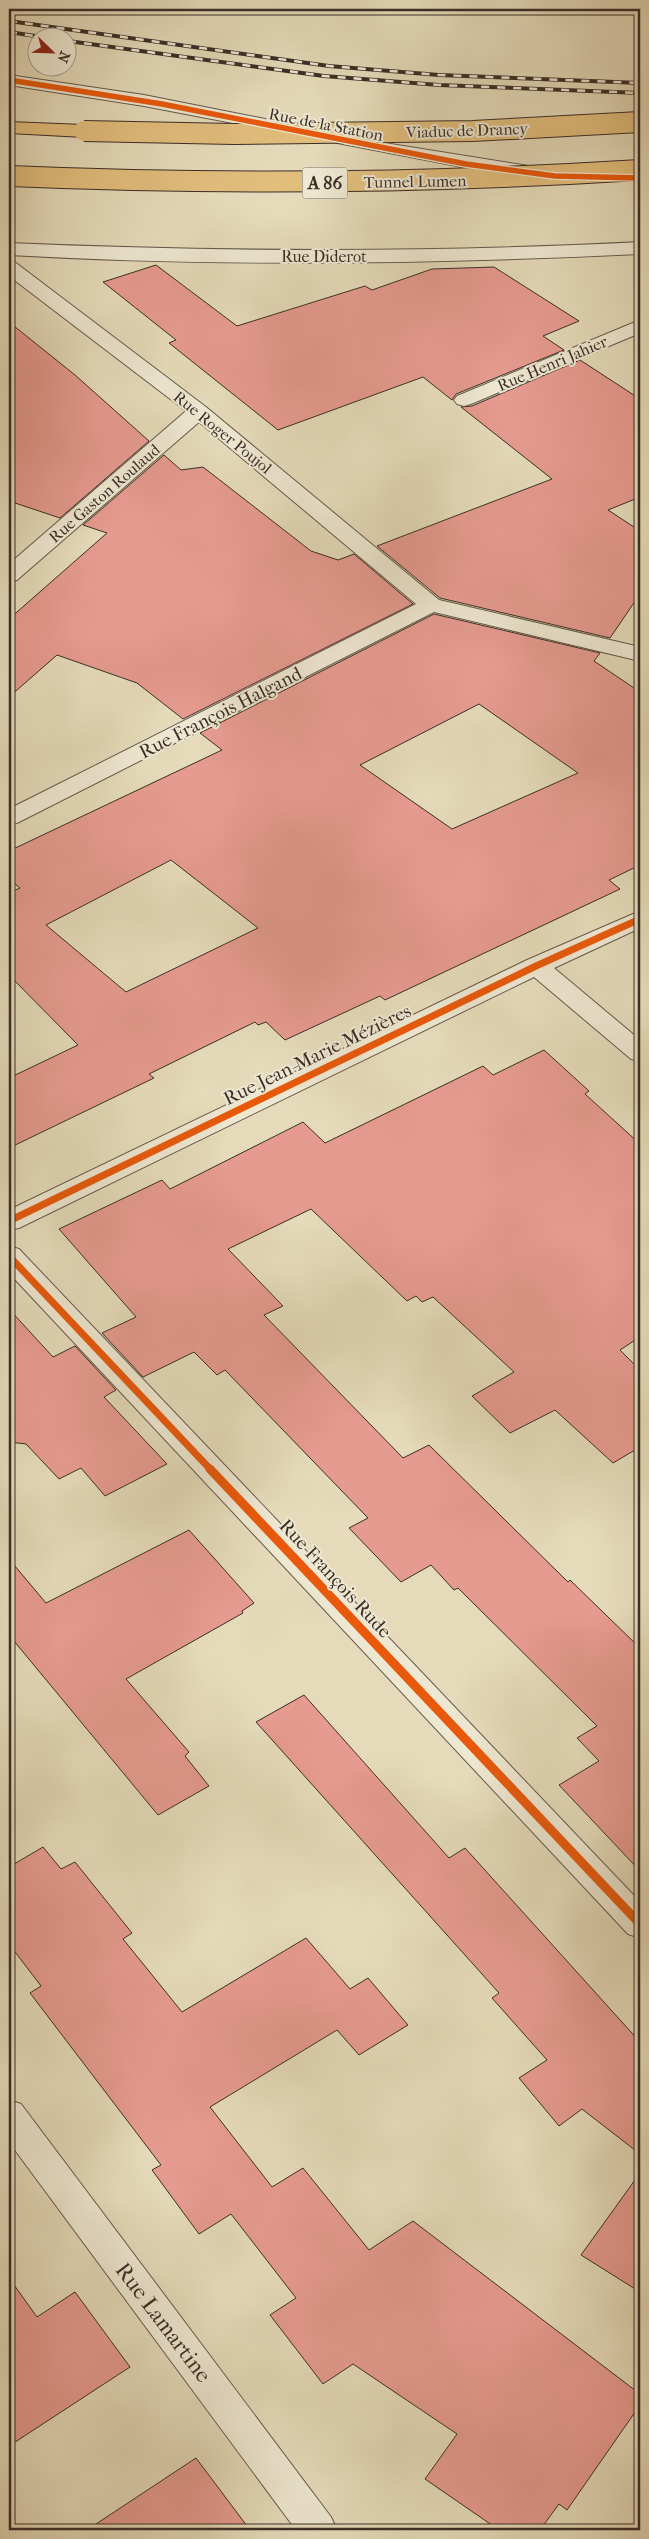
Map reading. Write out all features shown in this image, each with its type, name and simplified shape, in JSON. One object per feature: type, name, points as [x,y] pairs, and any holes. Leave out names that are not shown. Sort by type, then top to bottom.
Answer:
[{"type":"highway","name":"Viaduc de Drancy","points":[[9,126],[84,131],[234,134],[443,132],[640,122]]},
{"type":"highway","name":"Tunnel Lumen","points":[[9,176],[140,182],[308,183],[522,178],[640,170]]},
{"type":"street","name":"Rue de la Station","points":[[9,80],[162,104],[361,145],[466,164],[555,176],[640,178]]},
{"type":"street","name":"Rue Diderot","points":[[9,249],[116,254],[304,256],[640,248]]},
{"type":"street","name":"Rue Roger Poujol","points":[[9,267],[199,411],[431,605]]},
{"type":"street","name":"Rue Henri Jahier","points":[[464,400],[640,326]]},
{"type":"street","name":"Rue Gaston Roulaud","points":[[9,575],[199,411]]},
{"type":"street","points":[[431,605],[640,654]]},
{"type":"street","name":"Rue François Halgand","points":[[9,818],[431,605]]},
{"type":"street","name":"Rue Jean-Marie Mézières","points":[[9,1221],[536,966],[640,919]]},
{"type":"street","points":[[536,966],[640,1053]]},
{"type":"street","name":"Rue François Rude","points":[[9,1256],[640,1924]]},
{"type":"street","name":"Rue Lamartine","points":[[9,2114],[318,2530]]},
{"type":"building","points":[[156,265],[237,326],[365,286],[372,290],[432,269],[494,267],[579,321],[543,336],[564,350],[456,394],[452,400],[423,377],[278,430],[169,343],[176,340],[103,282]]},
{"type":"building","points":[[9,322],[75,375],[149,441],[60,518],[9,501]]},
{"type":"building","points":[[580,360],[640,399],[640,497],[608,510],[640,531],[640,594],[610,638],[440,598],[377,546],[552,479],[461,407],[472,406]]},
{"type":"building","points":[[164,455],[181,470],[203,467],[311,551],[338,560],[354,554],[413,604],[183,719],[137,683],[57,655],[9,697],[9,619],[107,533],[83,525]]},
{"type":"building","points":[[434,614],[600,653],[594,661],[640,692],[640,865],[609,880],[620,889],[385,1000],[380,996],[285,1040],[266,1022],[258,1025],[255,1022],[149,1074],[154,1078],[9,1148],[9,1078],[78,1045],[9,975],[9,893],[20,888],[9,879],[9,851],[222,750],[200,733]],"holes":[[[479,704],[578,773],[452,829],[360,765]],[[171,860],[258,928],[126,992],[46,925]]]},
{"type":"building","points":[[544,1050],[589,1091],[585,1094],[640,1144],[640,1337],[620,1350],[640,1370],[640,1447],[613,1463],[555,1410],[510,1433],[472,1396],[514,1372],[433,1297],[422,1302],[416,1296],[407,1301],[311,1209],[228,1249],[283,1306],[264,1315],[403,1458],[429,1445],[568,1582],[570,1580],[640,1648],[640,1871],[559,1785],[599,1761],[577,1738],[597,1726],[458,1588],[454,1590],[431,1565],[401,1582],[349,1528],[368,1518],[225,1370],[217,1375],[194,1352],[143,1377],[102,1333],[136,1317],[59,1229],[162,1180],[170,1189],[303,1122],[325,1143],[483,1066],[493,1075]]},
{"type":"building","points":[[9,1309],[53,1357],[75,1346],[116,1390],[104,1397],[167,1464],[105,1496],[81,1468],[59,1479],[26,1444],[9,1442]]},
{"type":"building","points":[[189,1530],[254,1603],[242,1611],[243,1613],[126,1679],[189,1752],[185,1756],[209,1786],[158,1815],[9,1635],[9,1559],[46,1603]]},
{"type":"building","points":[[304,1695],[449,1858],[465,1848],[640,2042],[640,2154],[582,2109],[559,2126],[519,2078],[547,2060],[492,1998],[499,1993],[256,1722]]},
{"type":"building","points":[[43,1847],[61,1869],[75,1862],[132,1933],[123,1939],[182,2012],[306,1938],[350,1989],[368,1978],[408,2025],[359,2055],[337,2030],[210,2107],[272,2187],[303,2168],[369,2250],[413,2221],[640,2394],[640,2405],[567,2510],[559,2504],[540,2530],[499,2530],[425,2479],[457,2434],[353,2364],[323,2384],[270,2315],[296,2298],[231,2214],[199,2234],[152,2170],[161,2165],[30,1993],[41,1986],[9,1944],[9,1867]]},
{"type":"building","points":[[640,2173],[640,2292],[581,2255]]},
{"type":"building","points":[[9,2278],[37,2317],[75,2292],[130,2367],[9,2446]]},
{"type":"building","points":[[196,2458],[250,2530],[87,2530]]},
{"type":"railway","points":[[9,21],[329,66],[439,75],[640,83]]},
{"type":"railway","points":[[9,32],[28,35]]},
{"type":"railway","points":[[78,42],[324,76],[439,85],[640,93]]},
{"type":"cycle path","points":[[9,80],[162,104],[361,145],[466,164],[555,176],[640,178]]},
{"type":"cycle path","points":[[9,1221],[536,966],[640,919]]},
{"type":"cycle path","points":[[9,1256],[640,1924]]}]
